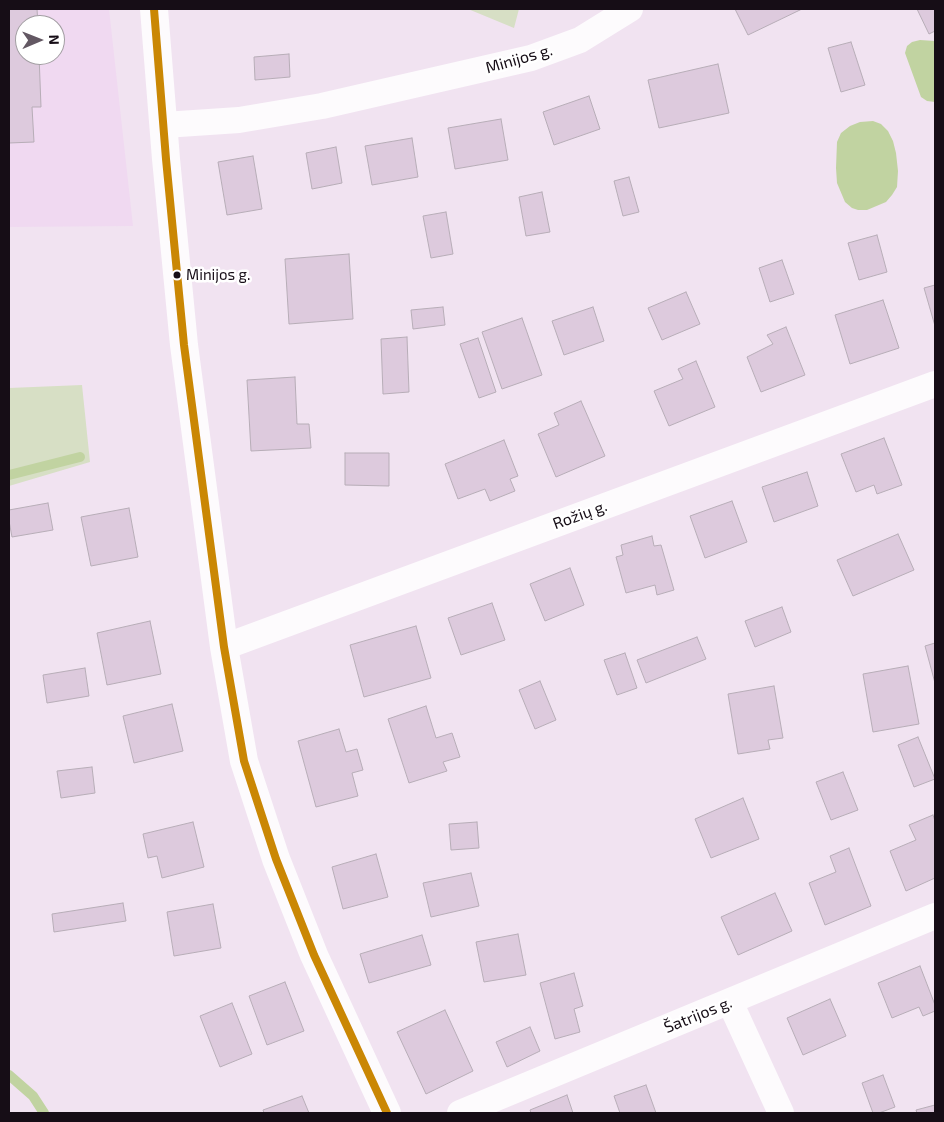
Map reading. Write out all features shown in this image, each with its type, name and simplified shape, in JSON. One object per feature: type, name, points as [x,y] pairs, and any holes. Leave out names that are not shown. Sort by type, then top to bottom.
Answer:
[{"type":"main road","points":[[154,9],[184,345],[224,647],[244,761],[276,860],[314,955],[387,1113]]},
{"type":"street","name":"Minijos g.","points":[[164,125],[239,120],[322,106],[531,58],[580,40],[630,9]]},
{"type":"street","name":"Rožių g.","points":[[224,647],[935,384]]},
{"type":"street","name":"Šatrijos g.","points":[[460,1113],[935,916]]},
{"type":"street","points":[[730,1002],[781,1113]]},
{"type":"shaded area","points":[[9,9],[109,9],[133,226],[9,227]]},
{"type":"shaded area","points":[[468,9],[519,9],[514,28]]},
{"type":"shaded area","points":[[920,40],[935,41],[935,102],[927,101],[921,97],[905,53],[907,46],[912,42]]},
{"type":"shaded area","points":[[873,121],[881,124],[888,131],[893,141],[898,171],[897,187],[886,202],[867,210],[858,210],[845,202],[837,183],[837,142],[841,133],[850,126],[860,122]]},
{"type":"shaded area","points":[[82,385],[90,462],[9,486],[9,388]]},
{"type":"building","points":[[9,9],[37,9],[37,15],[15,15],[15,65],[39,65],[41,107],[32,107],[34,142],[9,143]]},
{"type":"building","points":[[735,9],[802,9],[748,35]]},
{"type":"building","points":[[917,9],[935,9],[935,31],[929,34]]},
{"type":"building","points":[[851,42],[865,85],[841,92],[828,48]]},
{"type":"building","points":[[289,54],[290,77],[255,80],[254,57]]},
{"type":"building","points":[[718,64],[729,113],[659,128],[648,80]]},
{"type":"building","points":[[589,96],[600,129],[554,145],[543,112]]},
{"type":"building","points":[[501,119],[508,160],[455,169],[448,128]]},
{"type":"building","points":[[412,138],[418,177],[372,185],[365,146]]},
{"type":"building","points":[[336,147],[342,183],[312,189],[306,153]]},
{"type":"building","points":[[253,156],[262,209],[227,215],[218,162]]},
{"type":"building","points":[[629,177],[639,212],[623,216],[614,181]]},
{"type":"building","points":[[542,192],[550,232],[526,236],[519,197]]},
{"type":"building","points":[[446,212],[453,254],[431,258],[423,216]]},
{"type":"building","points":[[877,235],[887,272],[859,280],[848,243]]},
{"type":"building","points":[[349,254],[353,319],[289,324],[285,259]]},
{"type":"building","points":[[782,260],[794,294],[770,302],[759,268]]},
{"type":"building","points":[[935,285],[935,326],[924,288]]},
{"type":"building","points":[[686,292],[700,324],[662,340],[648,308]]},
{"type":"building","points":[[883,300],[899,348],[850,364],[835,315]]},
{"type":"building","points":[[443,307],[445,325],[413,329],[411,310]]},
{"type":"building","points":[[593,307],[604,341],[564,355],[552,321]]},
{"type":"building","points":[[522,318],[542,375],[502,389],[482,332]]},
{"type":"building","points":[[786,327],[805,375],[761,392],[747,357],[773,344],[767,335]]},
{"type":"building","points":[[407,337],[409,392],[383,394],[381,339]]},
{"type":"building","points":[[478,338],[496,392],[479,398],[460,344]]},
{"type":"building","points":[[696,361],[715,407],[669,426],[654,391],[683,379],[678,369]]},
{"type":"building","points":[[295,377],[297,424],[309,424],[311,448],[251,451],[247,380]]},
{"type":"building","points":[[581,401],[605,456],[556,477],[538,434],[559,425],[554,413]]},
{"type":"building","points":[[884,438],[902,485],[877,494],[874,485],[856,492],[841,454]]},
{"type":"building","points":[[504,440],[518,476],[510,479],[515,491],[490,501],[485,489],[458,499],[445,464]]},
{"type":"building","points":[[345,453],[389,453],[389,486],[345,485]]},
{"type":"building","points":[[807,472],[818,506],[774,522],[762,487]]},
{"type":"building","points":[[732,501],[747,542],[705,558],[690,516]]},
{"type":"building","points":[[48,503],[53,530],[12,537],[9,510]]},
{"type":"building","points":[[129,508],[138,557],[91,566],[81,517]]},
{"type":"building","points":[[898,534],[914,570],[853,596],[837,560]]},
{"type":"building","points":[[652,536],[654,546],[661,545],[674,590],[657,595],[655,585],[626,593],[616,557],[623,555],[621,545]]},
{"type":"building","points":[[570,568],[584,605],[545,621],[530,584]]},
{"type":"building","points":[[492,603],[505,640],[461,655],[448,618]]},
{"type":"building","points":[[782,607],[791,632],[755,647],[745,621]]},
{"type":"building","points":[[150,621],[161,674],[107,685],[97,633]]},
{"type":"building","points":[[416,626],[431,678],[364,697],[350,645]]},
{"type":"building","points":[[697,637],[706,659],[646,683],[637,660]]},
{"type":"building","points":[[935,643],[935,683],[925,646]]},
{"type":"building","points":[[625,653],[637,688],[617,695],[604,660]]},
{"type":"building","points":[[908,666],[919,724],[873,732],[863,674]]},
{"type":"building","points":[[85,668],[89,696],[47,703],[43,675]]},
{"type":"building","points":[[540,681],[556,720],[535,729],[519,690]]},
{"type":"building","points":[[774,686],[783,738],[768,740],[770,749],[738,754],[728,694]]},
{"type":"building","points":[[172,704],[183,751],[134,763],[123,716]]},
{"type":"building","points":[[426,706],[436,738],[452,733],[460,757],[443,762],[447,771],[409,783],[388,719]]},
{"type":"building","points":[[339,729],[346,752],[357,749],[363,770],[352,773],[358,796],[316,807],[298,741]]},
{"type":"building","points":[[918,737],[935,779],[914,787],[898,745]]},
{"type":"building","points":[[92,767],[95,793],[61,798],[57,771]]},
{"type":"building","points":[[843,772],[858,810],[831,820],[816,782]]},
{"type":"building","points":[[743,798],[759,839],[711,858],[695,819]]},
{"type":"building","points":[[933,815],[935,821],[935,878],[906,891],[890,851],[916,840],[909,825]]},
{"type":"building","points":[[193,822],[204,867],[162,878],[157,856],[148,858],[143,834]]},
{"type":"building","points":[[477,822],[479,848],[451,850],[449,824]]},
{"type":"building","points":[[849,848],[871,906],[825,925],[809,883],[836,872],[830,856]]},
{"type":"building","points":[[376,854],[388,897],[343,909],[332,867]]},
{"type":"building","points":[[471,873],[479,906],[431,917],[423,883]]},
{"type":"building","points":[[775,893],[792,931],[738,955],[721,917]]},
{"type":"building","points":[[123,903],[126,921],[54,932],[52,914]]},
{"type":"building","points":[[213,904],[221,948],[174,956],[167,912]]},
{"type":"building","points":[[518,934],[526,975],[484,982],[476,942]]},
{"type":"building","points":[[422,935],[431,965],[369,983],[360,954]]},
{"type":"building","points":[[920,966],[935,1005],[935,1011],[923,1016],[919,1007],[892,1018],[878,983]]},
{"type":"building","points":[[574,973],[583,1006],[574,1009],[580,1032],[555,1039],[540,983]]},
{"type":"building","points":[[285,982],[304,1031],[267,1045],[249,996]]},
{"type":"building","points":[[830,999],[846,1036],[803,1055],[787,1018]]},
{"type":"building","points":[[232,1003],[252,1054],[220,1067],[200,1016]]},
{"type":"building","points":[[445,1010],[473,1071],[426,1094],[397,1032]]},
{"type":"building","points":[[530,1027],[540,1051],[507,1067],[496,1042]]},
{"type":"building","points":[[883,1075],[895,1107],[879,1113],[873,1113],[862,1083]]},
{"type":"building","points":[[646,1085],[656,1113],[620,1113],[614,1096]]},
{"type":"building","points":[[567,1095],[573,1113],[531,1113],[530,1110]]},
{"type":"building","points":[[302,1096],[309,1113],[264,1113],[263,1110]]},
{"type":"building","points":[[935,1105],[935,1113],[917,1113],[916,1110]]},
{"type":"waterway","points":[[9,475],[80,457]]},
{"type":"waterway","points":[[9,1075],[33,1096],[44,1113]]},
{"type":"transit line","points":[[154,9],[184,345],[224,647],[244,761],[276,859],[314,955],[387,1113]]},
{"type":"place","name":"Minijos g.","points":[[177,275]]}]
